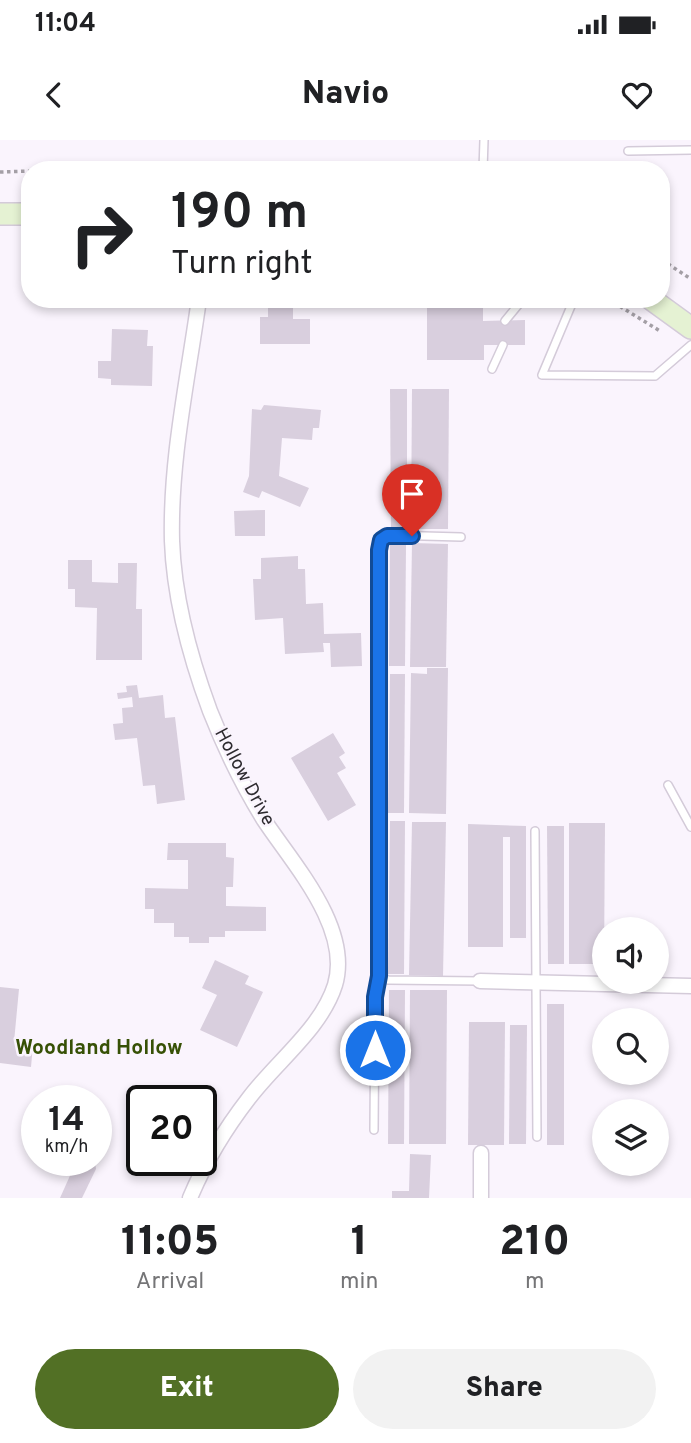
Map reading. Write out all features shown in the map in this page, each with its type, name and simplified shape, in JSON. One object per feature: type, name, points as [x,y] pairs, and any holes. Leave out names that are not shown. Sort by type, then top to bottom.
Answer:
[{"type":"main road","points":[[0,214],[21,214]]},
{"type":"main road","points":[[663,308],[691,328]]},
{"type":"street","name":"Hollow Drive","points":[[190,1198],[213,1150],[249,1098],[323,1009],[335,984],[337,963],[335,937],[315,896],[264,820],[229,755],[210,710],[178,600],[172,542],[174,479],[199,308]]},
{"type":"street","points":[[480,981],[691,986]]},
{"type":"street","points":[[481,1153],[481,1198]]},
{"type":"lane","points":[[484,140],[484,161]]},
{"type":"lane","points":[[628,151],[691,150]]},
{"type":"lane","points":[[505,321],[516,308]]},
{"type":"lane","points":[[570,308],[542,375],[655,376],[688,348]]},
{"type":"lane","points":[[492,369],[503,345]]},
{"type":"lane","points":[[374,1130],[375,997],[379,976],[381,540],[387,536],[461,537]]},
{"type":"lane","points":[[668,785],[691,827]]},
{"type":"lane","points":[[536,831],[537,1137]]},
{"type":"lane","points":[[379,976],[388,980],[480,981]]},
{"type":"path","points":[[0,172],[21,171]]},
{"type":"path","points":[[670,265],[691,279]]},
{"type":"path","points":[[625,308],[688,348]]},
{"type":"building","points":[[268,308],[293,308],[293,319],[310,319],[310,344],[260,344],[260,317],[268,317]]},
{"type":"building","points":[[427,308],[483,308],[483,321],[525,320],[525,345],[484,345],[484,360],[427,360]]},
{"type":"building","points":[[112,329],[148,330],[147,346],[153,346],[152,386],[111,385],[111,379],[98,378],[98,361],[111,361]]},
{"type":"building","points":[[390,389],[407,389],[407,529],[391,529]]},
{"type":"building","points":[[412,389],[449,389],[448,529],[411,529]]},
{"type":"building","points":[[264,405],[321,410],[319,428],[313,428],[312,440],[282,438],[279,476],[309,488],[300,507],[262,491],[259,498],[243,492],[249,476],[252,409],[261,410]]},
{"type":"building","points":[[265,510],[265,536],[235,536],[234,511]]},
{"type":"building","points":[[412,543],[448,544],[446,667],[410,667]]},
{"type":"building","points":[[390,544],[406,544],[405,666],[389,666]]},
{"type":"building","points":[[298,556],[298,569],[305,569],[306,604],[323,603],[324,634],[361,633],[362,666],[331,667],[330,643],[323,643],[324,652],[285,654],[283,618],[255,620],[253,579],[261,579],[261,558]]},
{"type":"building","points":[[68,560],[92,560],[92,582],[118,583],[118,563],[137,563],[136,609],[142,609],[142,660],[96,660],[97,608],[75,607],[75,589],[68,589]]},
{"type":"building","points":[[427,668],[448,668],[446,814],[409,813],[411,673],[427,674]]},
{"type":"building","points":[[390,674],[405,674],[404,813],[388,813]]},
{"type":"building","points":[[137,685],[139,698],[163,695],[165,718],[175,717],[185,800],[157,804],[155,785],[143,786],[137,738],[115,740],[113,724],[123,723],[122,708],[133,707],[132,697],[118,699],[117,693],[127,692],[126,686]]},
{"type":"building","points":[[333,733],[345,753],[339,757],[346,768],[337,773],[356,805],[328,821],[291,758]]},
{"type":"building","points":[[390,821],[405,821],[404,974],[388,974]]},
{"type":"building","points":[[412,822],[446,822],[443,976],[409,975]]},
{"type":"building","points":[[569,823],[605,823],[604,917],[592,917],[592,964],[569,964]]},
{"type":"building","points":[[468,824],[526,826],[526,938],[510,938],[510,837],[503,837],[503,947],[468,947]]},
{"type":"building","points":[[547,826],[564,826],[564,964],[548,964]]},
{"type":"building","points":[[168,843],[226,843],[226,857],[234,858],[233,887],[226,887],[226,906],[266,907],[266,931],[225,931],[225,937],[209,937],[209,943],[189,943],[189,937],[174,937],[174,923],[154,923],[154,909],[145,909],[145,888],[188,889],[188,860],[167,860]]},
{"type":"building","points":[[215,960],[249,976],[245,984],[263,992],[237,1047],[200,1030],[217,995],[202,988]]},
{"type":"building","points":[[0,987],[19,989],[14,1042],[33,1045],[31,1067],[0,1063]]},
{"type":"building","points":[[389,990],[405,990],[404,1144],[388,1144]]},
{"type":"building","points":[[410,990],[447,990],[446,1144],[409,1144]]},
{"type":"building","points":[[547,1004],[564,1004],[564,1145],[547,1145]]},
{"type":"building","points":[[469,1022],[505,1022],[504,1145],[468,1145]]},
{"type":"building","points":[[510,1025],[527,1025],[526,1144],[509,1144]]},
{"type":"building","points":[[410,1154],[431,1155],[429,1198],[392,1198],[392,1191],[409,1191]]},
{"type":"building","points":[[70,1176],[93,1176],[82,1198],[60,1198]]},
{"type":"district","name":"Woodland Hollow","points":[[99,1048]]},
{"type":"route","points":[[375,1050],[375,997],[379,976],[379,550],[381,540],[387,536],[412,536]]}]
